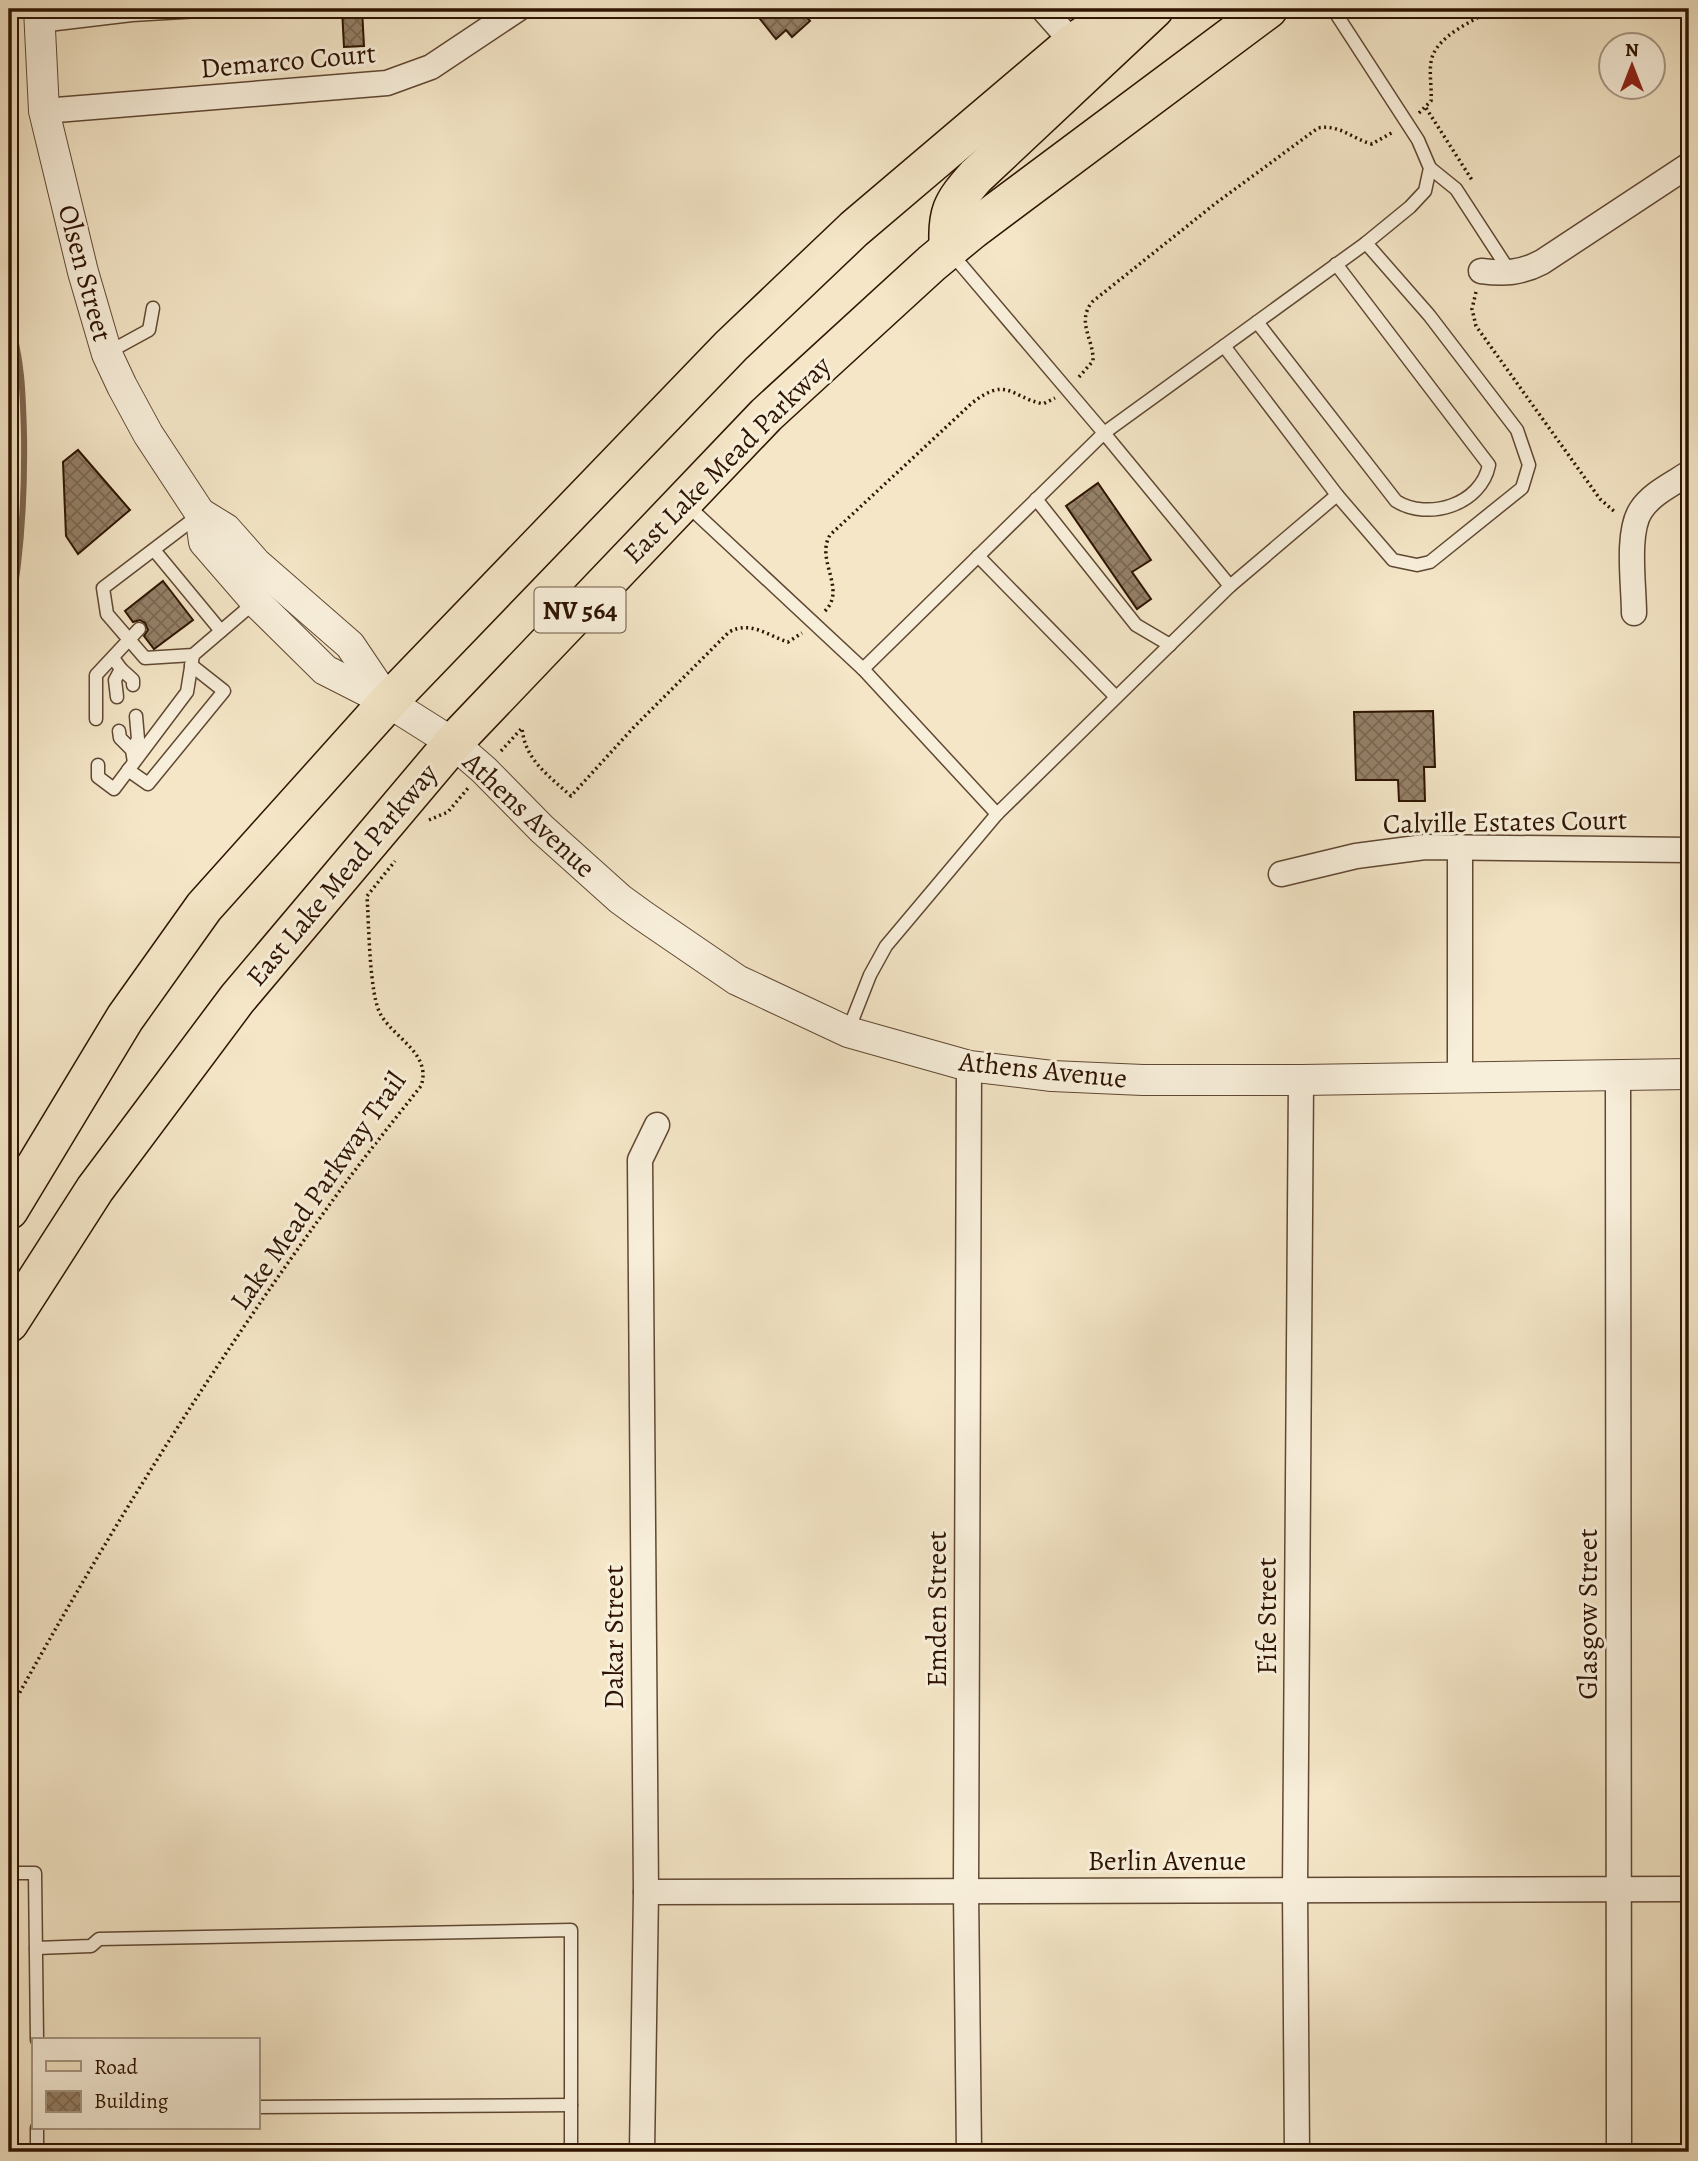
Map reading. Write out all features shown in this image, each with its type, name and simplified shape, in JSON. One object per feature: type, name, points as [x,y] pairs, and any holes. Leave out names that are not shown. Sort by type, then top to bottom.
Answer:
[{"type":"main road","name":"NV 564","points":[[9,1210],[125,1018],[204,906],[388,702],[731,346],[854,229],[1073,43],[1124,9]]},
{"type":"main road","points":[[948,250],[947,224],[958,197],[976,176],[1154,9]]},
{"type":"main road","name":"East Lake Mead Parkway","points":[[9,1322],[95,1189],[221,1020],[453,743],[683,501],[766,415],[948,250],[1268,9]]},
{"type":"street","name":"Demarco Court","points":[[44,111],[387,83],[431,67],[518,9]]},
{"type":"street","points":[[1042,9],[1073,43]]},
{"type":"street","name":"Olsen Street","points":[[40,18],[44,111],[83,272],[107,354],[148,434],[200,513],[226,529],[256,563],[350,645],[388,702]]},
{"type":"street","points":[[1481,271],[1523,272],[1689,165]]},
{"type":"street","points":[[1634,613],[1634,528],[1641,511],[1653,497],[1689,473]]},
{"type":"street","name":"Olsen Street","points":[[200,513],[204,542],[256,602],[325,670],[388,702],[420,723]]},
{"type":"street","name":"Athens Avenue","points":[[420,723],[453,743],[484,770],[542,829],[620,899],[737,979],[848,1032],[969,1066],[1052,1076],[1143,1080],[1460,1079],[1689,1074]]},
{"type":"street","points":[[1460,1079],[1461,847]]},
{"type":"street","name":"Calville Estates Court","points":[[1281,874],[1391,850],[1461,847],[1689,850]]},
{"type":"street","name":"Emden Street","points":[[969,1066],[966,1891],[969,2152]]},
{"type":"street","name":"Glasgow Street","points":[[1618,1075],[1619,2152]]},
{"type":"street","name":"Fife Street","points":[[1297,2152],[1295,1890],[1301,1080]]},
{"type":"street","name":"Dakar Street","points":[[642,2152],[646,1892],[639,1160],[657,1125]]},
{"type":"street","name":"Berlin Avenue","points":[[646,1892],[1689,1889]]},
{"type":"lane","points":[[40,18],[233,9]]},
{"type":"lane","points":[[863,669],[1104,433],[1366,243],[1425,191],[1430,168],[1425,153],[1332,9]]},
{"type":"lane","points":[[1430,168],[1455,189],[1511,273]]},
{"type":"lane","points":[[1224,346],[1337,495],[1393,560],[1417,565],[1430,562],[1522,488],[1529,465],[1517,430],[1429,314],[1366,243]]},
{"type":"lane","points":[[948,250],[1230,586]]},
{"type":"lane","points":[[1257,322],[1396,501],[1406,507],[1424,511],[1444,509],[1479,488],[1487,477],[1489,465],[1336,264]]},
{"type":"lane","points":[[107,354],[149,330],[153,308]]},
{"type":"lane","points":[[848,1032],[870,975],[886,946],[997,814],[1230,586],[1337,495]]},
{"type":"lane","points":[[1036,499],[1136,625],[1170,645]]},
{"type":"lane","points":[[683,501],[863,669],[997,814]]},
{"type":"lane","points":[[119,731],[131,761],[148,783],[224,691],[192,660],[145,658],[107,614],[103,588],[200,513]]},
{"type":"lane","points":[[154,550],[221,631]]},
{"type":"lane","points":[[978,556],[1116,697]]},
{"type":"lane","points":[[176,598],[187,589]]},
{"type":"lane","points":[[98,765],[98,777],[114,789],[131,761],[187,692],[192,660],[256,602]]},
{"type":"lane","points":[[96,719],[96,675],[139,629]]},
{"type":"lane","points":[[113,658],[133,680],[133,685]]},
{"type":"lane","points":[[117,697],[115,681],[121,669]]},
{"type":"lane","points":[[131,761],[138,739],[136,716]]},
{"type":"lane","points":[[9,1873],[35,1873],[37,2038]]},
{"type":"lane","points":[[36,1948],[91,1946],[99,1939],[571,1930],[571,2152]]},
{"type":"lane","points":[[259,2107],[571,2105]]},
{"type":"lane","points":[[37,2130],[37,2152]]},
{"type":"path","points":[[424,825],[448,812],[522,728],[523,742],[531,758],[571,796],[721,638],[734,629],[748,627],[790,642],[830,606],[834,595],[826,555],[830,535],[972,402],[989,391],[1001,389],[1043,404],[1050,402],[1093,361],[1084,321],[1092,302],[1216,203],[1318,128],[1334,127],[1372,144],[1426,108],[1431,101],[1431,61],[1441,42],[1493,9]]},
{"type":"path","points":[[1481,271],[1472,309],[1476,326],[1601,499],[1634,528]]},
{"type":"path","name":"Lake Mead Parkway Trail","points":[[9,1712],[116,1526],[197,1396],[333,1199],[421,1086],[424,1078],[421,1062],[387,1024],[380,1014],[374,996],[367,896],[400,856]]},
{"type":"building","points":[[342,9],[362,9],[364,46],[344,47]]},
{"type":"building","points":[[752,9],[800,9],[810,21],[792,37],[786,30],[776,39]]},
{"type":"building","points":[[78,450],[130,510],[78,554],[66,536],[63,462]]},
{"type":"building","points":[[1098,483],[1151,560],[1132,572],[1151,599],[1137,609],[1066,506]]},
{"type":"building","points":[[163,581],[193,620],[154,649],[144,636],[148,630],[145,623],[140,620],[133,622],[125,611]]},
{"type":"building","points":[[1433,711],[1435,767],[1424,767],[1425,801],[1399,801],[1398,780],[1356,780],[1354,712]]},
{"type":"waterway","points":[[9,318],[21,376],[24,459],[19,553],[9,623]]}]
